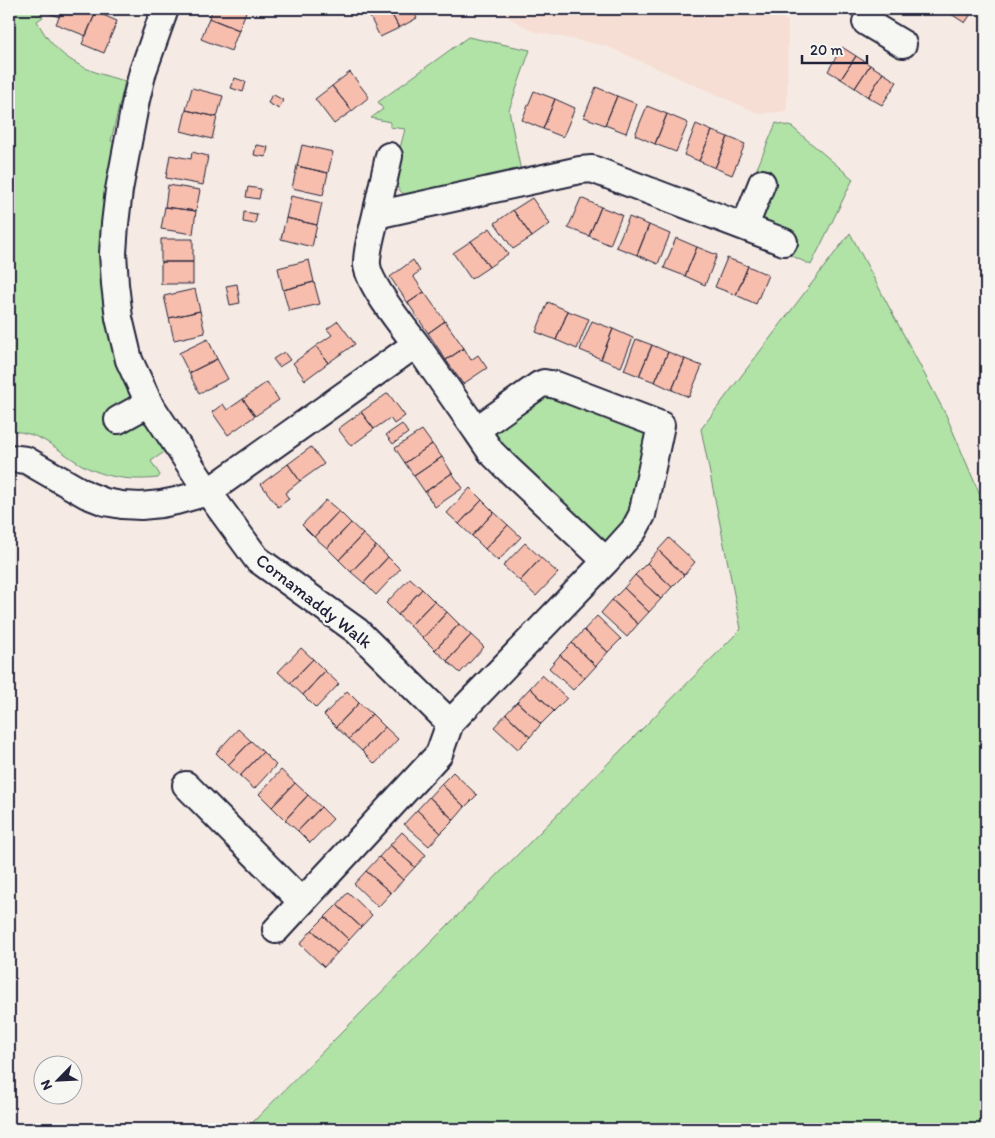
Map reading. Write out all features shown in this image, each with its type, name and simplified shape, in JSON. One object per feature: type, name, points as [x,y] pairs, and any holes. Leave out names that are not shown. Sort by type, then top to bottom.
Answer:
[{"type":"street","name":"Cornamaddy Walk","points":[[165,9],[143,70],[136,100],[119,190],[113,252],[115,284],[123,339],[132,366],[149,403],[208,492],[258,559],[357,631],[450,723]]},
{"type":"street","points":[[872,9],[866,22],[902,44]]},
{"type":"street","points":[[390,156],[368,259],[368,269],[385,301],[491,452],[606,561]]},
{"type":"street","points":[[376,215],[580,170],[592,169],[784,242]]},
{"type":"street","points":[[745,226],[762,183]]},
{"type":"street","points":[[9,458],[26,460],[87,496],[122,505],[161,504],[208,492],[416,344]]},
{"type":"street","points":[[276,930],[439,754],[450,723],[634,530],[642,515],[669,428],[556,385],[544,383],[476,430]]},
{"type":"street","points":[[118,420],[149,403]]},
{"type":"street","points":[[186,785],[302,902]]},
{"type":"shaded area","points":[[496,9],[765,9],[788,21],[787,111],[760,114],[606,46],[535,32],[498,12]]},
{"type":"green space","points":[[28,8],[37,11],[43,17],[37,21],[45,34],[63,54],[85,68],[125,81],[111,141],[118,142],[130,394],[127,402],[141,422],[152,430],[166,451],[151,461],[160,475],[158,478],[129,479],[100,473],[82,465],[40,438],[21,432],[9,431],[9,9]]},
{"type":"green space","points":[[468,37],[530,50],[509,110],[521,172],[408,196],[398,189],[395,177],[396,163],[405,129],[390,127],[390,122],[371,118],[383,109],[378,102]]},
{"type":"green space","points":[[776,123],[792,127],[853,179],[811,265],[786,253],[761,217],[753,178]]},
{"type":"green space","points":[[850,233],[946,415],[986,509],[986,1129],[246,1129],[741,629],[701,429]]},
{"type":"green space","points":[[553,393],[649,434],[632,517],[605,543],[506,454],[494,434],[542,394]]},
{"type":"building","points":[[39,9],[63,9],[59,17]]},
{"type":"building","points":[[63,9],[82,9],[95,14],[86,36],[56,24]]},
{"type":"building","points":[[213,9],[247,9],[239,30],[209,18]]},
{"type":"building","points":[[366,9],[389,9],[399,28],[380,37]]},
{"type":"building","points":[[389,9],[412,9],[417,18],[399,28]]},
{"type":"building","points":[[951,9],[974,9],[965,23],[948,12]]},
{"type":"building","points":[[96,12],[117,21],[104,53],[82,44]]},
{"type":"building","points":[[209,18],[239,30],[231,51],[201,39]]},
{"type":"building","points":[[842,47],[856,56],[841,79],[828,71]]},
{"type":"building","points":[[856,56],[870,65],[855,88],[841,79]]},
{"type":"building","points":[[870,65],[883,73],[868,97],[855,88]]},
{"type":"building","points":[[350,72],[369,97],[352,111],[332,86]]},
{"type":"building","points":[[883,73],[897,82],[882,105],[868,97]]},
{"type":"building","points":[[235,78],[246,82],[243,92],[231,88]]},
{"type":"building","points":[[332,86],[352,111],[334,124],[315,99]]},
{"type":"building","points":[[596,87],[617,96],[605,125],[584,117]]},
{"type":"building","points":[[192,88],[223,96],[217,117],[186,110]]},
{"type":"building","points":[[534,91],[555,99],[543,129],[522,120]]},
{"type":"building","points":[[272,94],[283,100],[279,109],[268,103]]},
{"type":"building","points":[[617,96],[637,104],[626,133],[605,125]]},
{"type":"building","points":[[555,99],[575,108],[563,137],[543,129]]},
{"type":"building","points":[[647,106],[667,114],[655,144],[635,135]]},
{"type":"building","points":[[186,110],[217,117],[212,139],[181,131]]},
{"type":"building","points":[[667,114],[688,123],[676,152],[655,144]]},
{"type":"building","points":[[696,124],[712,131],[699,161],[684,155]]},
{"type":"building","points":[[712,131],[728,137],[715,168],[699,161]]},
{"type":"building","points":[[728,137],[745,144],[732,175],[715,168]]},
{"type":"building","points":[[256,145],[268,147],[266,157],[254,155]]},
{"type":"building","points":[[302,145],[333,152],[328,173],[297,166]]},
{"type":"building","points":[[192,152],[208,156],[203,185],[166,178],[170,155],[191,159]]},
{"type":"building","points":[[297,166],[328,173],[323,195],[292,188]]},
{"type":"building","points":[[168,185],[200,190],[196,211],[165,207]]},
{"type":"building","points":[[248,187],[261,189],[259,199],[246,197]]},
{"type":"building","points":[[291,196],[322,203],[317,225],[286,218]]},
{"type":"building","points":[[532,198],[550,224],[532,237],[513,210]]},
{"type":"building","points":[[581,198],[601,207],[589,236],[568,228]]},
{"type":"building","points":[[165,207],[196,211],[193,234],[161,229]]},
{"type":"building","points":[[601,207],[622,215],[610,245],[589,236]]},
{"type":"building","points":[[513,210],[532,237],[513,249],[495,223]]},
{"type":"building","points":[[244,212],[257,214],[255,224],[243,222]]},
{"type":"building","points":[[629,217],[649,225],[637,255],[616,247]]},
{"type":"building","points":[[286,218],[317,225],[312,247],[281,239]]},
{"type":"building","points":[[649,225],[670,234],[658,264],[637,255]]},
{"type":"building","points":[[490,228],[508,254],[489,267],[471,241]]},
{"type":"building","points":[[676,238],[697,247],[685,276],[664,268]]},
{"type":"building","points":[[161,239],[193,239],[193,262],[161,262]]},
{"type":"building","points":[[471,241],[489,267],[471,279],[453,253]]},
{"type":"building","points":[[697,247],[717,255],[705,285],[685,276]]},
{"type":"building","points":[[727,258],[748,266],[736,295],[715,287]]},
{"type":"building","points":[[309,260],[314,282],[283,290],[278,268]]},
{"type":"building","points":[[413,260],[420,271],[413,276],[424,292],[408,303],[390,277]]},
{"type":"building","points":[[161,262],[193,262],[193,284],[161,284]]},
{"type":"building","points":[[748,266],[768,275],[756,304],[736,295]]},
{"type":"building","points":[[314,282],[320,304],[289,311],[283,290]]},
{"type":"building","points":[[237,284],[240,303],[230,305],[226,286]]},
{"type":"building","points":[[195,289],[200,311],[169,318],[164,296]]},
{"type":"building","points":[[424,292],[445,321],[428,333],[408,303]]},
{"type":"building","points":[[548,302],[568,311],[556,340],[536,332]]},
{"type":"building","points":[[200,311],[205,333],[174,340],[169,318]]},
{"type":"building","points":[[568,311],[589,319],[577,349],[556,340]]},
{"type":"building","points":[[338,321],[355,344],[328,363],[316,346],[332,335],[327,329]]},
{"type":"building","points":[[445,321],[464,348],[446,360],[428,333]]},
{"type":"building","points":[[592,321],[613,329],[601,359],[580,350]]},
{"type":"building","points":[[613,329],[633,338],[621,367],[601,359]]},
{"type":"building","points":[[208,339],[217,359],[189,373],[179,353]]},
{"type":"building","points":[[636,339],[652,345],[639,376],[624,370]]},
{"type":"building","points":[[652,345],[668,352],[655,382],[639,376]]},
{"type":"building","points":[[316,346],[328,363],[305,380],[293,363]]},
{"type":"building","points":[[464,348],[471,360],[478,355],[487,368],[463,384],[446,360]]},
{"type":"building","points":[[284,352],[290,360],[279,367],[273,359]]},
{"type":"building","points":[[668,352],[685,359],[672,390],[655,382]]},
{"type":"building","points":[[217,359],[228,379],[199,393],[189,373]]},
{"type":"building","points":[[685,359],[702,366],[689,397],[672,390]]},
{"type":"building","points":[[267,382],[279,400],[255,416],[243,399]]},
{"type":"building","points":[[388,393],[405,416],[394,424],[390,418],[374,429],[361,412]]},
{"type":"building","points":[[243,399],[255,416],[228,435],[212,412],[223,404],[227,410]]},
{"type":"building","points":[[361,412],[374,429],[351,446],[338,429]]},
{"type":"building","points":[[402,424],[408,433],[393,444],[386,435]]},
{"type":"building","points":[[422,430],[432,444],[405,463],[395,448]]},
{"type":"building","points":[[432,444],[442,457],[414,476],[405,463]]},
{"type":"building","points":[[311,447],[324,464],[300,481],[288,464]]},
{"type":"building","points":[[442,457],[452,473],[425,492],[414,476]]},
{"type":"building","points":[[288,464],[300,481],[285,493],[289,499],[278,507],[261,484]]},
{"type":"building","points":[[452,473],[463,488],[435,507],[425,492]]},
{"type":"building","points":[[470,488],[482,500],[459,524],[447,513]]},
{"type":"building","points":[[326,500],[339,511],[314,537],[302,525]]},
{"type":"building","points":[[482,500],[494,512],[472,536],[459,524]]},
{"type":"building","points":[[339,511],[351,523],[327,548],[314,537]]},
{"type":"building","points":[[494,512],[508,525],[485,549],[472,536]]},
{"type":"building","points":[[351,523],[363,534],[339,560],[327,548]]},
{"type":"building","points":[[508,525],[521,537],[498,561],[485,549]]},
{"type":"building","points":[[363,534],[376,546],[351,572],[339,560]]},
{"type":"building","points":[[669,538],[695,562],[684,575],[658,550]]},
{"type":"building","points":[[525,543],[541,558],[520,581],[503,566]]},
{"type":"building","points":[[376,546],[388,557],[364,583],[351,572]]},
{"type":"building","points":[[658,550],[684,575],[672,587],[647,563]]},
{"type":"building","points":[[388,557],[400,569],[376,595],[364,583]]},
{"type":"building","points":[[541,558],[558,573],[536,596],[520,581]]},
{"type":"building","points":[[647,563],[672,587],[661,599],[635,575]]},
{"type":"building","points":[[635,575],[661,599],[649,612],[624,588]]},
{"type":"building","points":[[410,578],[422,589],[398,615],[386,603]]},
{"type":"building","points":[[624,588],[649,612],[638,624],[612,600]]},
{"type":"building","points":[[422,589],[434,601],[410,626],[398,615]]},
{"type":"building","points":[[612,600],[638,624],[627,637],[601,613]]},
{"type":"building","points":[[434,601],[447,612],[423,638],[410,626]]},
{"type":"building","points":[[447,612],[459,624],[435,650],[423,638]]},
{"type":"building","points":[[597,616],[621,639],[608,652],[584,630]]},
{"type":"building","points":[[459,624],[471,635],[447,661],[435,650]]},
{"type":"building","points":[[584,630],[608,652],[596,666],[572,643]]},
{"type":"building","points":[[471,635],[484,647],[460,673],[447,661]]},
{"type":"building","points":[[572,643],[596,666],[585,678],[560,655]]},
{"type":"building","points":[[301,648],[313,659],[290,683],[278,672]]},
{"type":"building","points":[[560,655],[585,678],[573,690],[549,668]]},
{"type":"building","points":[[313,659],[325,671],[303,695],[290,683]]},
{"type":"building","points":[[325,671],[339,684],[316,708],[303,695]]},
{"type":"building","points":[[542,675],[567,698],[554,711],[530,688]]},
{"type":"building","points":[[530,688],[554,711],[541,724],[517,702]]},
{"type":"building","points":[[347,691],[359,703],[336,727],[324,715]]},
{"type":"building","points":[[517,702],[541,724],[530,737],[506,714]]},
{"type":"building","points":[[359,703],[372,714],[349,739],[336,727]]},
{"type":"building","points":[[372,714],[385,727],[362,751],[349,739]]},
{"type":"building","points":[[506,714],[530,737],[518,749],[494,727]]},
{"type":"building","points":[[385,727],[398,739],[375,764],[362,751]]},
{"type":"building","points":[[238,729],[251,741],[228,765],[216,753]]},
{"type":"building","points":[[251,741],[263,752],[240,776],[228,765]]},
{"type":"building","points":[[263,752],[276,765],[254,789],[240,776]]},
{"type":"building","points":[[281,770],[295,783],[272,807],[259,794]]},
{"type":"building","points":[[453,772],[477,795],[465,807],[441,784]]},
{"type":"building","points":[[295,783],[308,795],[285,820],[272,807]]},
{"type":"building","points":[[441,784],[465,807],[454,820],[429,797]]},
{"type":"building","points":[[308,795],[321,807],[298,831],[285,820]]},
{"type":"building","points":[[429,797],[454,820],[441,833],[417,810]]},
{"type":"building","points":[[321,807],[333,819],[310,843],[298,831]]},
{"type":"building","points":[[417,810],[441,833],[429,846],[404,824]]},
{"type":"building","points":[[402,832],[426,855],[415,867],[390,845]]},
{"type":"building","points":[[390,845],[415,867],[403,880],[379,857]]},
{"type":"building","points":[[379,857],[403,880],[391,893],[366,871]]},
{"type":"building","points":[[366,871],[391,893],[378,907],[354,884]]},
{"type":"building","points":[[348,892],[372,915],[361,927],[337,905]]},
{"type":"building","points":[[337,905],[361,927],[349,940],[325,917]]},
{"type":"building","points":[[325,917],[349,940],[337,953],[312,930]]},
{"type":"building","points":[[312,930],[337,953],[324,967],[300,944]]}]
